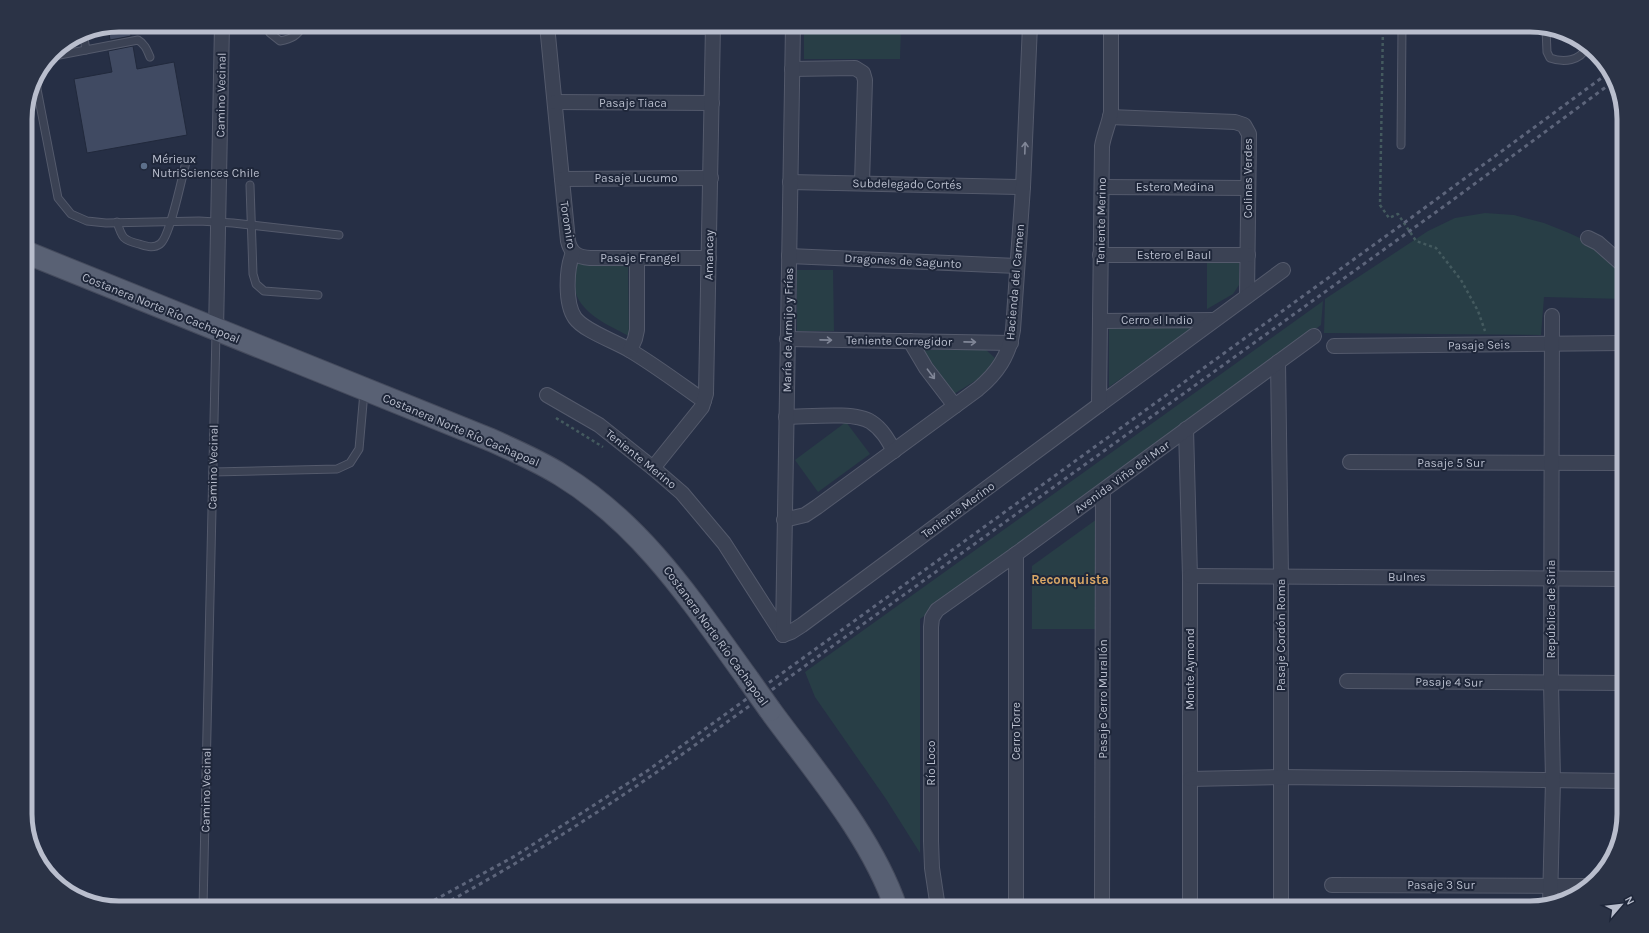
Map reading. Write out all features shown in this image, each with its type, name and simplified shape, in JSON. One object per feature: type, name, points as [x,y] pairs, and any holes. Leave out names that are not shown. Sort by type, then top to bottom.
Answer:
[{"type":"main road","name":"Costanera Norte Río Cachapoal","points":[[32,255],[518,453],[541,463],[584,490],[619,518],[651,549],[678,582],[847,815],[876,862],[893,901]]},
{"type":"street","name":"Camino Vecinal","points":[[216,330],[222,32]]},
{"type":"street","name":"Toromiro","points":[[548,32],[568,241],[569,248],[573,253],[568,266],[570,308],[576,319],[585,326],[630,350],[704,401]]},
{"type":"street","name":"Amancay","points":[[653,468],[696,414],[704,401],[707,387],[713,32]]},
{"type":"street","name":"María de Armijo y Frías","points":[[783,635],[793,32]]},
{"type":"street","name":"Hacienda del Carmen","points":[[784,520],[796,518],[811,511],[894,451],[978,389],[995,374],[1004,360],[1011,343],[1024,187],[1030,32]]},
{"type":"street","name":"Teniente Merino","points":[[552,398],[599,425],[682,493],[712,527],[783,635],[802,625],[1099,405],[1100,255],[1103,138],[1110,117],[1111,32]]},
{"type":"street","points":[[792,69],[855,68],[863,73],[865,80],[862,183]]},
{"type":"street","name":"Pasaje Tiaca","points":[[555,102],[712,104]]},
{"type":"street","name":"Colinas Verdes","points":[[1110,117],[1235,122],[1244,125],[1249,134],[1247,296]]},
{"type":"street","name":"Pasaje Lucumo","points":[[562,179],[711,178]]},
{"type":"street","name":"Subdelegado Cortés","points":[[790,182],[1024,187]]},
{"type":"street","name":"Estero Medina","points":[[1102,187],[1248,188]]},
{"type":"street","points":[[1588,238],[1598,243],[1617,260]]},
{"type":"street","name":"Pasaje Frangel","points":[[573,253],[581,257],[590,258],[709,258]]},
{"type":"street","name":"Estero el Baul","points":[[1100,255],[1248,255]]},
{"type":"street","name":"Dragones de Sagunto","points":[[789,256],[1017,266]]},
{"type":"street","points":[[630,350],[637,330],[637,258]]},
{"type":"street","points":[[1099,405],[1283,270]]},
{"type":"street","name":"República de Siria","points":[[1550,898],[1553,780],[1550,683],[1552,316]]},
{"type":"street","name":"Cerro el Indio","points":[[1100,321],[1214,320]]},
{"type":"street","name":"Avenida Viña del Mar","points":[[932,618],[937,610],[1103,491],[1314,336]]},
{"type":"street","name":"Teniente Corregidor","points":[[787,340],[1011,343]]},
{"type":"street","points":[[910,341],[926,368],[954,406]]},
{"type":"street","name":"Pasaje Seis","points":[[1334,346],[1617,343]]},
{"type":"street","name":"Pasaje Cordón Roma","points":[[1278,362],[1281,576],[1281,901]]},
{"type":"street","points":[[786,418],[855,416],[870,421],[881,431],[894,451]]},
{"type":"street","name":"Monte Aymond","points":[[1186,429],[1190,576],[1190,901]]},
{"type":"street","name":"Pasaje 5 Sur","points":[[1350,462],[1617,462]]},
{"type":"street","name":"Pasaje Cerro Murallón","points":[[1102,901],[1103,491]]},
{"type":"street","name":"Cerro Torre","points":[[1016,554],[1016,901]]},
{"type":"street","name":"Bulnes","points":[[1190,576],[1617,579]]},
{"type":"street","name":"Río Loco","points":[[932,618],[931,841],[937,901]]},
{"type":"street","name":"Pasaje 4 Sur","points":[[1347,681],[1617,683]]},
{"type":"street","points":[[1190,779],[1280,777],[1617,780]]},
{"type":"street","name":"Pasaje 3 Sur","points":[[1332,884],[1578,886]]},
{"type":"lane","points":[[269,32],[280,41],[291,39],[299,32]]},
{"type":"lane","points":[[1401,145],[1402,32]]},
{"type":"lane","points":[[1546,34],[1547,52],[1550,58],[1556,60],[1574,60],[1585,51]]},
{"type":"lane","points":[[84,40],[86,50]]},
{"type":"lane","points":[[60,56],[138,40],[146,47],[150,57]]},
{"type":"lane","points":[[37,90],[58,198],[71,214],[87,221],[218,222],[339,235]]},
{"type":"lane","points":[[117,222],[123,238],[127,241],[153,248],[163,242],[171,221],[186,162]]},
{"type":"lane","points":[[250,185],[253,274],[256,284],[264,291],[318,296]]},
{"type":"lane","name":"Camino Vecinal","points":[[203,901],[216,330]]},
{"type":"lane","points":[[213,472],[337,469],[350,463],[359,449],[364,390]]},
{"type":"path","points":[[1383,32],[1380,205],[1389,218],[1398,214],[1416,240],[1436,248],[1461,280],[1478,311],[1490,345]]},
{"type":"path","points":[[552,398],[552,415],[610,451]]},
{"type":"shaded area","points":[[804,32],[901,32],[900,59],[804,59]]},
{"type":"shaded area","points":[[1485,213],[1514,215],[1544,223],[1593,244],[1617,265],[1617,299],[1544,297],[1541,335],[1324,333],[1325,299],[1428,231],[1455,218]]},
{"type":"shaded area","points":[[1207,260],[1239,260],[1239,285],[1233,294],[1207,309]]},
{"type":"shaded area","points":[[573,264],[628,264],[629,336],[595,317],[581,304],[574,286]]},
{"type":"shaded area","points":[[797,270],[833,270],[834,331],[797,331]]},
{"type":"shaded area","points":[[1323,301],[1321,325],[920,619],[920,853],[886,799],[815,697],[805,672]]},
{"type":"shaded area","points":[[1194,327],[1109,387],[1109,328]]},
{"type":"shaded area","points":[[923,350],[986,350],[995,358],[983,376],[954,394]]},
{"type":"shaded area","points":[[846,422],[870,454],[818,492],[795,460]]},
{"type":"shaded area","points":[[1097,519],[1097,629],[1032,629],[1032,566]]},
{"type":"building","points":[[130,32],[131,36],[110,40],[109,33]]},
{"type":"building","points":[[133,46],[137,69],[174,62],[187,135],[87,153],[74,79],[112,72],[108,51]]},
{"type":"railway","points":[[433,901],[515,856],[647,771],[1404,223],[1605,75]]},
{"type":"railway","points":[[449,901],[499,873],[559,836],[619,798],[677,758],[1450,202],[1610,84]]},
{"type":"place","name":"Mérieux NutriSciences Chile","points":[[144,166]]},
{"type":"district","name":"Reconquista","points":[[1070,579]]}]
